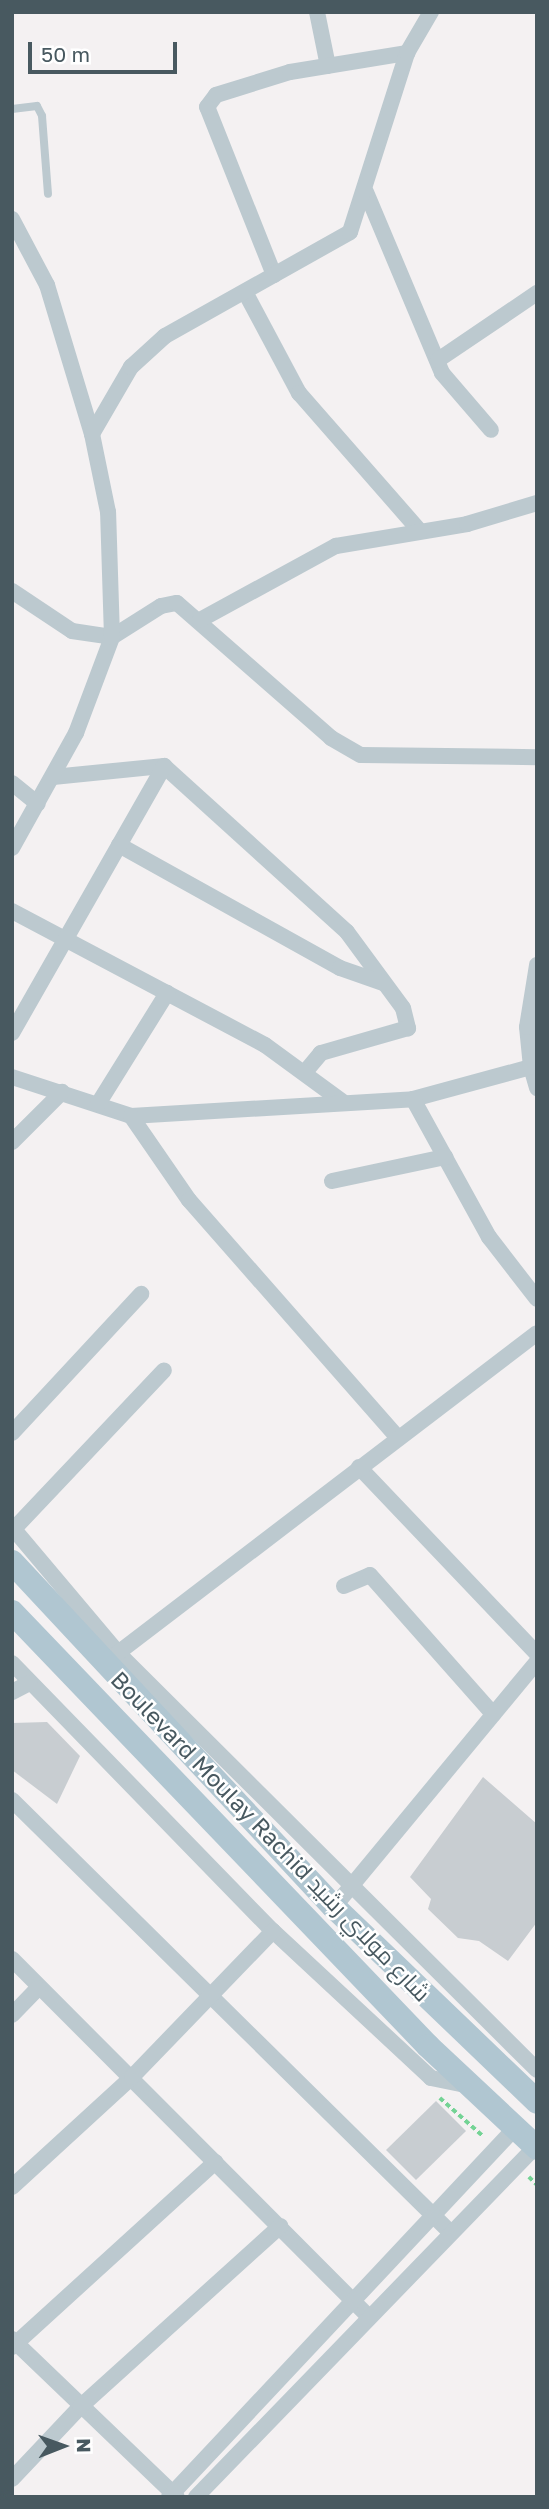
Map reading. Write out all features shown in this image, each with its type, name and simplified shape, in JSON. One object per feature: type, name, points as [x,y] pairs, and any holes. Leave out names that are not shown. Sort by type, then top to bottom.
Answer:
[{"type":"main road","name":"Boulevard Moulay Rachid شارع مولاي رشيد","points":[[12,1562],[111,1658],[334,1907],[537,2102]]},
{"type":"main road","name":"Boulevard Moulay Rachid شارع مولاي رشيد","points":[[12,1612],[74,1683],[471,2086],[536,2147]]},
{"type":"street","points":[[317,12],[328,66]]},
{"type":"street","points":[[92,434],[131,367],[165,336],[274,275],[339,244],[366,192],[407,53],[427,14]]},
{"type":"street","points":[[274,275],[207,107],[216,95],[328,66],[407,53]]},
{"type":"street","points":[[366,192],[438,360],[491,430]]},
{"type":"street","points":[[12,219],[47,285],[92,434],[108,512],[112,637],[53,777],[12,848]]},
{"type":"street","points":[[245,292],[299,393],[419,530]]},
{"type":"street","points":[[438,360],[537,293]]},
{"type":"street","points":[[200,620],[336,546],[537,503]]},
{"type":"street","points":[[12,591],[72,631],[112,637],[161,606],[177,603],[200,620],[331,738],[361,755],[537,757]]},
{"type":"street","points":[[53,777],[164,766],[347,932],[409,1020],[408,1028],[321,1052],[306,1071]]},
{"type":"street","points":[[12,1033],[164,766]]},
{"type":"street","points":[[12,783],[38,804]]},
{"type":"street","points":[[119,845],[340,968],[383,983]]},
{"type":"street","points":[[12,911],[66,937],[306,1071],[343,1102]]},
{"type":"street","points":[[537,965],[527,1027],[537,1088]]},
{"type":"street","points":[[98,1104],[167,993]]},
{"type":"street","points":[[12,1077],[131,1116],[413,1099],[534,1067]]},
{"type":"street","points":[[12,1142],[62,1092]]},
{"type":"street","points":[[413,1099],[489,1237],[537,1299]]},
{"type":"street","points":[[131,1116],[189,1200],[398,1438]]},
{"type":"street","points":[[332,1181],[445,1157]]},
{"type":"street","points":[[12,1433],[141,1294]]},
{"type":"street","points":[[111,1658],[537,1333]]},
{"type":"street","points":[[164,1370],[13,1529],[111,1658],[352,1885],[537,2070]]},
{"type":"street","points":[[359,1467],[537,1654]]},
{"type":"street","points":[[344,1586],[370,1575],[493,1714]]},
{"type":"street","points":[[12,1662],[273,1931],[430,2078],[471,2086]]},
{"type":"street","points":[[334,1907],[537,1662]]},
{"type":"street","points":[[12,1692],[30,1683]]},
{"type":"street","points":[[12,1800],[207,1999],[448,2230]]},
{"type":"street","points":[[12,2188],[132,2077],[273,1931]]},
{"type":"street","points":[[12,1959],[367,2315]]},
{"type":"street","points":[[12,2015],[38,1987]]},
{"type":"street","points":[[215,2162],[13,2343],[173,2495],[515,2128]]},
{"type":"street","points":[[196,2497],[448,2230],[536,2147]]},
{"type":"street","points":[[12,2479],[80,2407],[280,2226]]},
{"type":"lane","points":[[12,109],[37,106],[42,116],[48,194]]},
{"type":"building","points":[[47,1722],[80,1756],[57,1804],[12,1770],[12,1723]]},
{"type":"building","points":[[483,1777],[537,1824],[537,1922],[508,1961],[479,1941],[458,1938],[428,1909],[431,1899],[410,1877]]},
{"type":"building","points":[[436,2101],[466,2131],[416,2180],[386,2150]]}]
